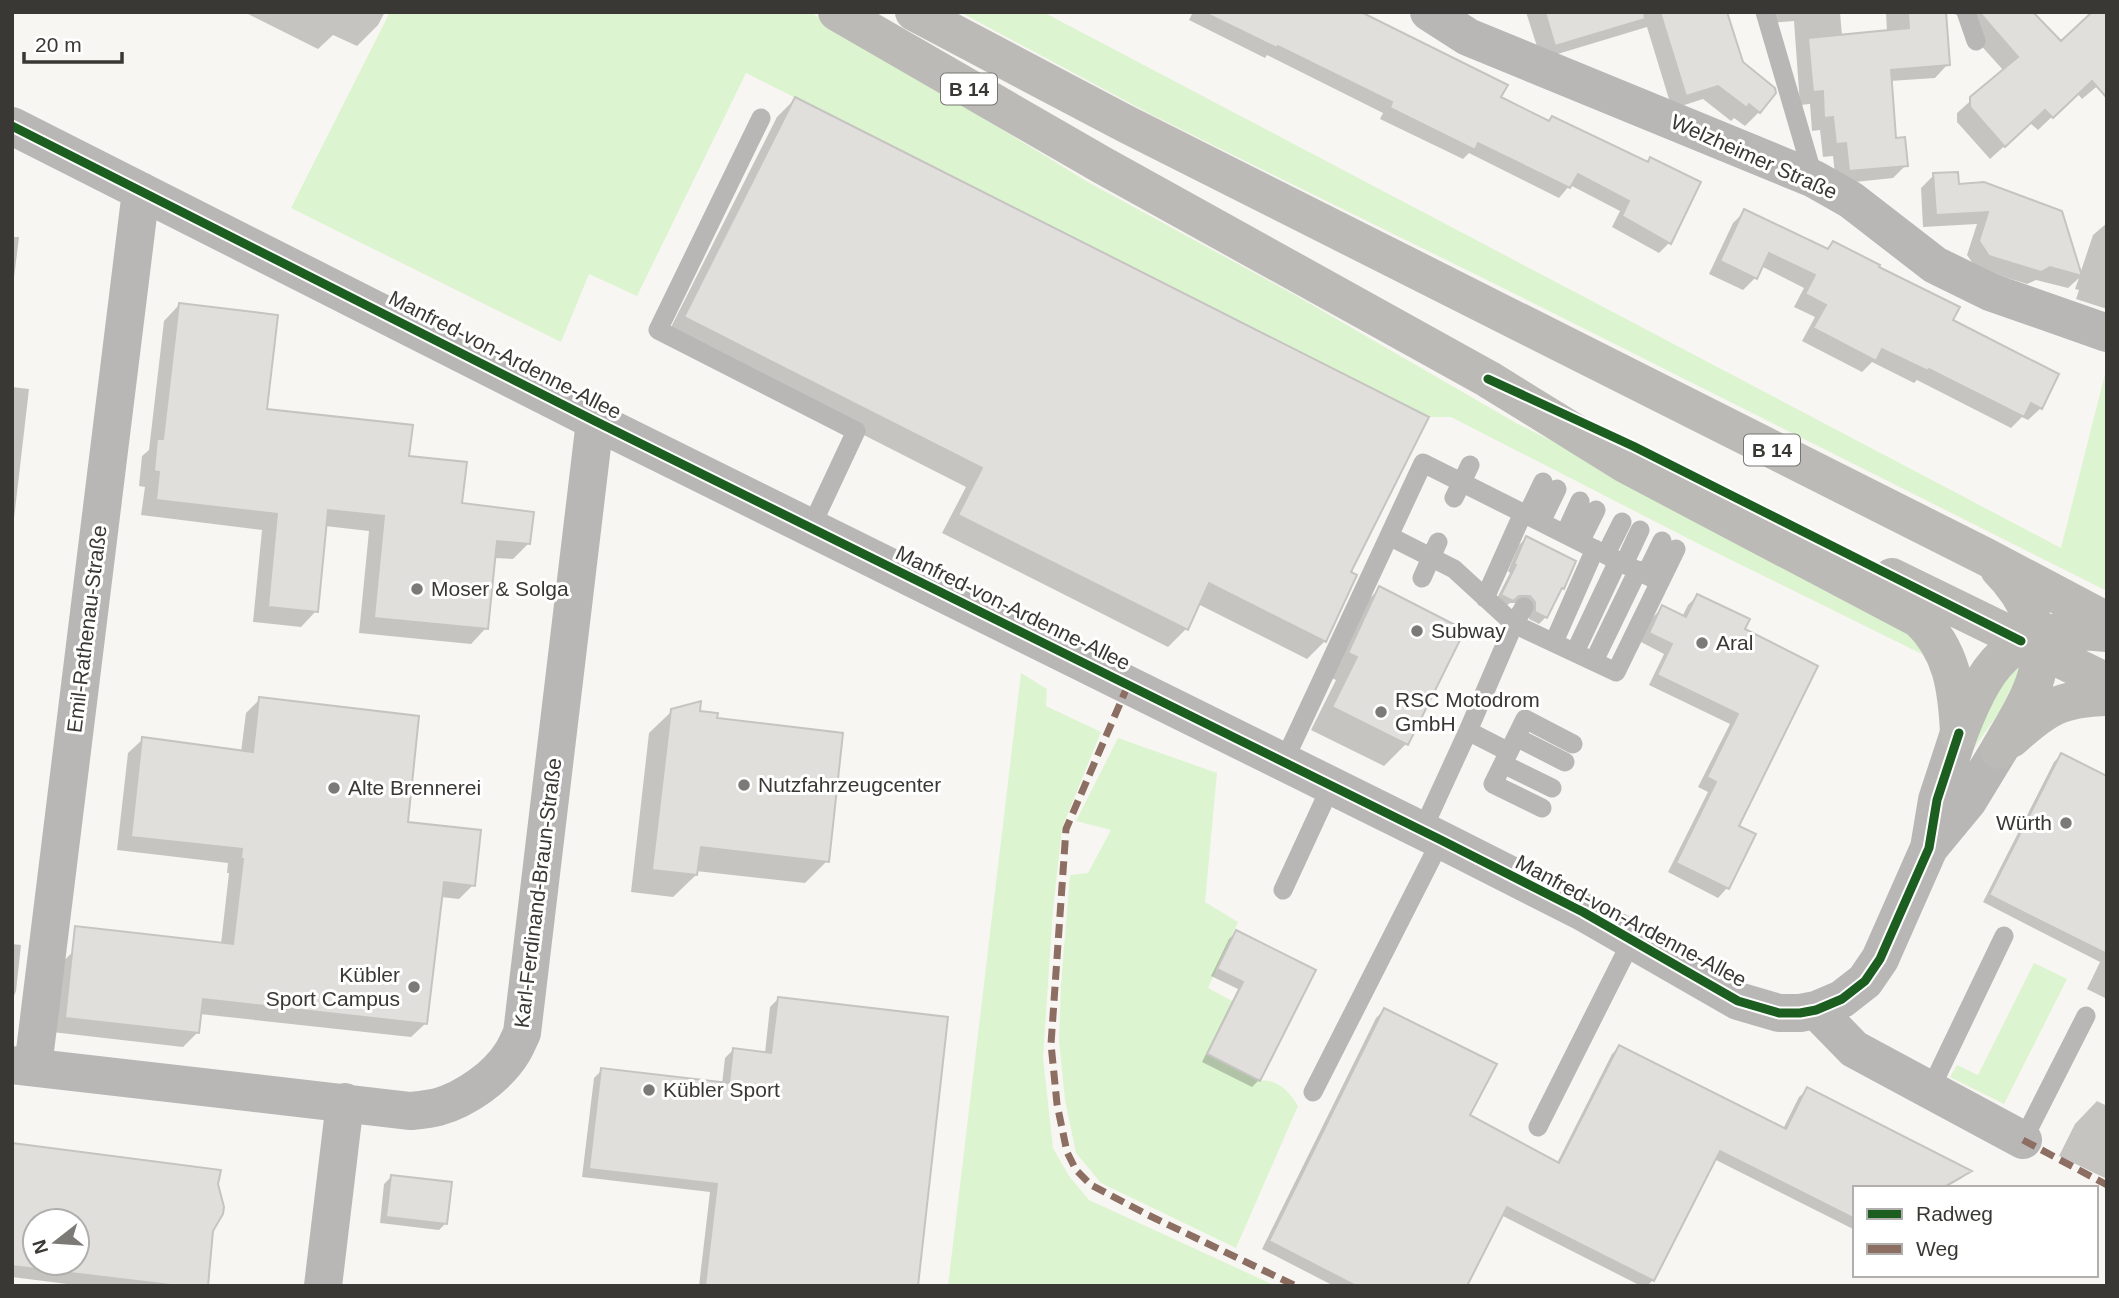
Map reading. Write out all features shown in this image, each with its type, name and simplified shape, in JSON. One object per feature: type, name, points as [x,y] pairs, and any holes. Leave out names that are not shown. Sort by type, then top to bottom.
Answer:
[{"type":"main road","name":"B 14","points":[[837,12],[1102,165],[1488,379],[1633,446],[2032,642],[2107,682]]},
{"type":"main road","name":"B 14","points":[[914,12],[1126,124],[1986,557],[2107,621]]},
{"type":"main road","points":[[1488,379],[1627,465],[1919,619],[1931,631],[1952,671],[1958,698],[1959,733]]},
{"type":"main road","points":[[1986,557],[2014,584],[2032,618],[2037,675],[1999,750]]},
{"type":"main road","points":[[1959,733],[1984,679],[2009,650],[2079,631],[2107,633]]},
{"type":"main road","points":[[1999,750],[2042,712],[2060,703],[2082,698],[2107,697]]},
{"type":"street","name":"Welzheimer Straße","points":[[1429,12],[1468,37],[1814,179],[1851,200],[1936,265],[1990,292],[2107,332]]},
{"type":"street","name":"Manfred-von-Ardenne-Allee","points":[[12,126],[595,421],[1284,761],[1583,912],[1738,1001],[1779,1013],[1800,1013],[1816,1010],[1842,999],[1865,981],[1880,959],[1929,848]]},
{"type":"street","name":"Emil-Rathenau-Straße","points":[[23,1066],[141,191]]},
{"type":"street","name":"Karl-Ferdinand-Braun-Straße","points":[[23,1066],[411,1111],[439,1107],[464,1096],[483,1082],[512,1052],[522,1033],[595,421]]},
{"type":"street","points":[[1929,848],[1937,800],[1959,733]]},
{"type":"street","points":[[1929,848],[1968,801],[1999,750]]},
{"type":"street","points":[[1816,1010],[1854,1049],[2023,1140]]},
{"type":"street","points":[[323,1286],[345,1102]]},
{"type":"lane","points":[[1765,12],[1814,179]]},
{"type":"lane","points":[[1966,12],[1976,41]]},
{"type":"lane","points":[[761,117],[658,330],[856,431],[811,527]]},
{"type":"lane","points":[[1284,761],[1423,463],[1604,556],[1669,545]]},
{"type":"lane","points":[[1485,598],[1550,486]]},
{"type":"lane","points":[[1389,536],[1435,550],[1485,598],[1519,615],[1554,642],[1616,672],[1604,556],[1588,505]]},
{"type":"lane","points":[[1554,642],[1604,556],[1631,526]]},
{"type":"lane","points":[[1422,578],[1435,550]]},
{"type":"lane","points":[[1575,652],[1604,556]]},
{"type":"lane","points":[[1313,1092],[1432,836],[1468,731],[1519,615]]},
{"type":"lane","points":[[1542,808],[1493,784],[1525,719],[1573,744]]},
{"type":"lane","points":[[1468,731],[1509,751],[1564,762]]},
{"type":"lane","points":[[1509,751],[1552,788]]},
{"type":"lane","points":[[1283,890],[1331,786]]},
{"type":"lane","points":[[1930,1090],[2004,936]]},
{"type":"lane","points":[[1538,1127],[1632,940]]},
{"type":"lane","points":[[2023,1140],[2086,1016]]},
{"type":"green space","points":[[390,12],[810,12],[1088,182],[1295,295],[1518,424],[1871,602],[1896,617],[1928,657],[1451,417],[1429,417],[746,73],[637,296],[589,274],[561,342],[291,208]]},
{"type":"green space","points":[[960,12],[1043,12],[2061,548],[2107,366],[2107,591],[1150,114]]},
{"type":"green space","points":[[2013,668],[2021,669],[2000,711],[1972,751],[1979,724]]},
{"type":"green space","points":[[1021,673],[1047,689],[1046,706],[1101,732],[1062,828],[1053,910],[1043,1058],[1053,1148],[1069,1176],[1089,1200],[1276,1286],[948,1286]]},
{"type":"green space","points":[[1118,738],[1217,773],[1205,902],[1238,922],[1208,988],[1234,1002],[1260,1081],[1272,1082],[1282,1087],[1298,1106],[1236,1248],[1101,1183],[1076,1153],[1065,1100],[1059,1041],[1070,875],[1088,873],[1111,830],[1076,821]]},
{"type":"green space","points":[[2034,963],[2067,979],[2004,1104],[1950,1077],[1957,1065],[1978,1075]]},
{"type":"building","points":[[1203,12],[1361,12],[1508,85],[1501,97],[1549,121],[1552,116],[1648,162],[1650,157],[1701,182],[1671,244],[1622,216],[1629,201],[1578,174],[1570,188],[1478,143],[1475,150],[1390,108],[1392,102]]},
{"type":"building","points":[[1545,12],[1644,12],[1645,19],[1555,46]]},
{"type":"building","points":[[1660,12],[1727,12],[1743,62],[1775,88],[1776,93],[1760,113],[1749,104],[1747,108],[1718,86],[1686,96]]},
{"type":"building","points":[[1908,12],[1946,12],[1950,65],[1891,70],[1896,138],[1905,137],[1908,166],[1849,171],[1846,143],[1836,144],[1833,117],[1824,118],[1823,91],[1813,92],[1808,38],[1909,28]]},
{"type":"building","points":[[1979,12],[2033,12],[2061,41],[2092,12],[2107,12],[2107,98],[2092,81],[2053,118],[2045,110],[2005,147],[1970,107],[1970,97],[2018,57]]},
{"type":"building","points":[[795,97],[1429,417],[1351,572],[1357,575],[1326,642],[1209,583],[1188,630],[958,515],[982,468],[684,317]]},
{"type":"building","points":[[1958,172],[1959,184],[1984,182],[2062,211],[2082,276],[2050,267],[2041,272],[1989,256],[1979,241],[1988,212],[1936,215],[1933,173]]},
{"type":"building","points":[[1744,209],[1828,249],[1833,241],[1960,307],[1953,320],[2059,374],[2042,409],[2031,403],[2024,417],[1929,369],[1928,371],[1882,349],[1876,361],[1813,328],[1826,305],[1805,294],[1815,275],[1769,253],[1757,279],[1720,261]]},
{"type":"building","points":[[179,303],[278,315],[267,409],[413,425],[409,456],[467,462],[462,503],[534,512],[530,544],[497,541],[488,629],[374,618],[384,516],[328,510],[318,612],[268,607],[277,514],[156,500],[159,472],[154,471],[157,439],[163,439]]},
{"type":"building","points":[[1526,536],[1576,561],[1547,618],[1535,612],[1535,602],[1530,596],[1519,596],[1513,601],[1501,595],[1516,565],[1514,564]]},
{"type":"building","points":[[1379,586],[1465,630],[1408,745],[1332,707],[1357,657],[1348,653]]},
{"type":"building","points":[[1697,594],[1750,619],[1745,629],[1818,666],[1739,826],[1756,834],[1729,889],[1676,863],[1716,782],[1707,777],[1738,714],[1657,675],[1672,644],[1649,633],[1662,605],[1686,617]]},
{"type":"building","points":[[259,697],[419,716],[408,822],[481,830],[475,886],[444,882],[427,1024],[203,999],[199,1033],[65,1018],[75,926],[233,944],[242,849],[131,837],[142,737],[253,752]]},
{"type":"building","points":[[701,701],[700,711],[718,713],[717,718],[843,733],[829,862],[701,847],[697,875],[652,870],[671,709]]},
{"type":"building","name":"Würth","points":[[2061,753],[2107,776],[2107,954],[1989,895]]},
{"type":"building","points":[[1236,930],[1316,970],[1260,1081],[1207,1054],[1243,982],[1217,969]]},
{"type":"building","points":[[778,997],[948,1017],[918,1286],[705,1286],[717,1184],[589,1169],[601,1068],[729,1083],[733,1048],[771,1053]]},
{"type":"building","points":[[1384,1008],[1497,1064],[1470,1115],[1559,1163],[1619,1045],[1786,1129],[1807,1087],[1972,1171],[1946,1186],[1853,1186],[1853,1218],[1720,1151],[1654,1281],[1507,1207],[1467,1286],[1356,1286],[1269,1241]]},
{"type":"building","points":[[12,1143],[221,1170],[218,1184],[224,1207],[213,1231],[208,1286],[179,1286],[91,1275],[91,1207],[21,1207],[21,1267],[12,1266]]},
{"type":"building","points":[[391,1175],[452,1182],[447,1224],[386,1217]]},
{"type":"marked path","points":[[1128,685],[1066,829],[1051,1044],[1057,1104],[1067,1152],[1076,1170],[1091,1185],[1296,1286]]},
{"type":"marked path","points":[[2023,1140],[2107,1185]]},
{"type":"cycle path","points":[[12,126],[595,421],[1441,840],[1583,912],[1738,1001],[1779,1013],[1800,1013],[1816,1010],[1842,999],[1865,981],[1880,959],[1929,848],[1937,800],[1959,733]]},
{"type":"cycle path","points":[[1488,379],[1633,446],[2021,641]]},
{"type":"place","name":"Moser & Solga","points":[[417,589]]},
{"type":"place","name":"Subway","points":[[1417,631]]},
{"type":"place","name":"Aral","points":[[1702,643]]},
{"type":"place","name":"RSC Motodrom GmbH","points":[[1381,712]]},
{"type":"place","name":"Nutzfahrzeugcenter","points":[[744,785]]},
{"type":"place","name":"Alte Brennerei","points":[[334,788]]},
{"type":"place","name":"Würth","points":[[2066,823]]},
{"type":"place","name":"Kübler Sport Campus","points":[[414,987]]},
{"type":"place","name":"Kübler Sport","points":[[649,1090]]}]
